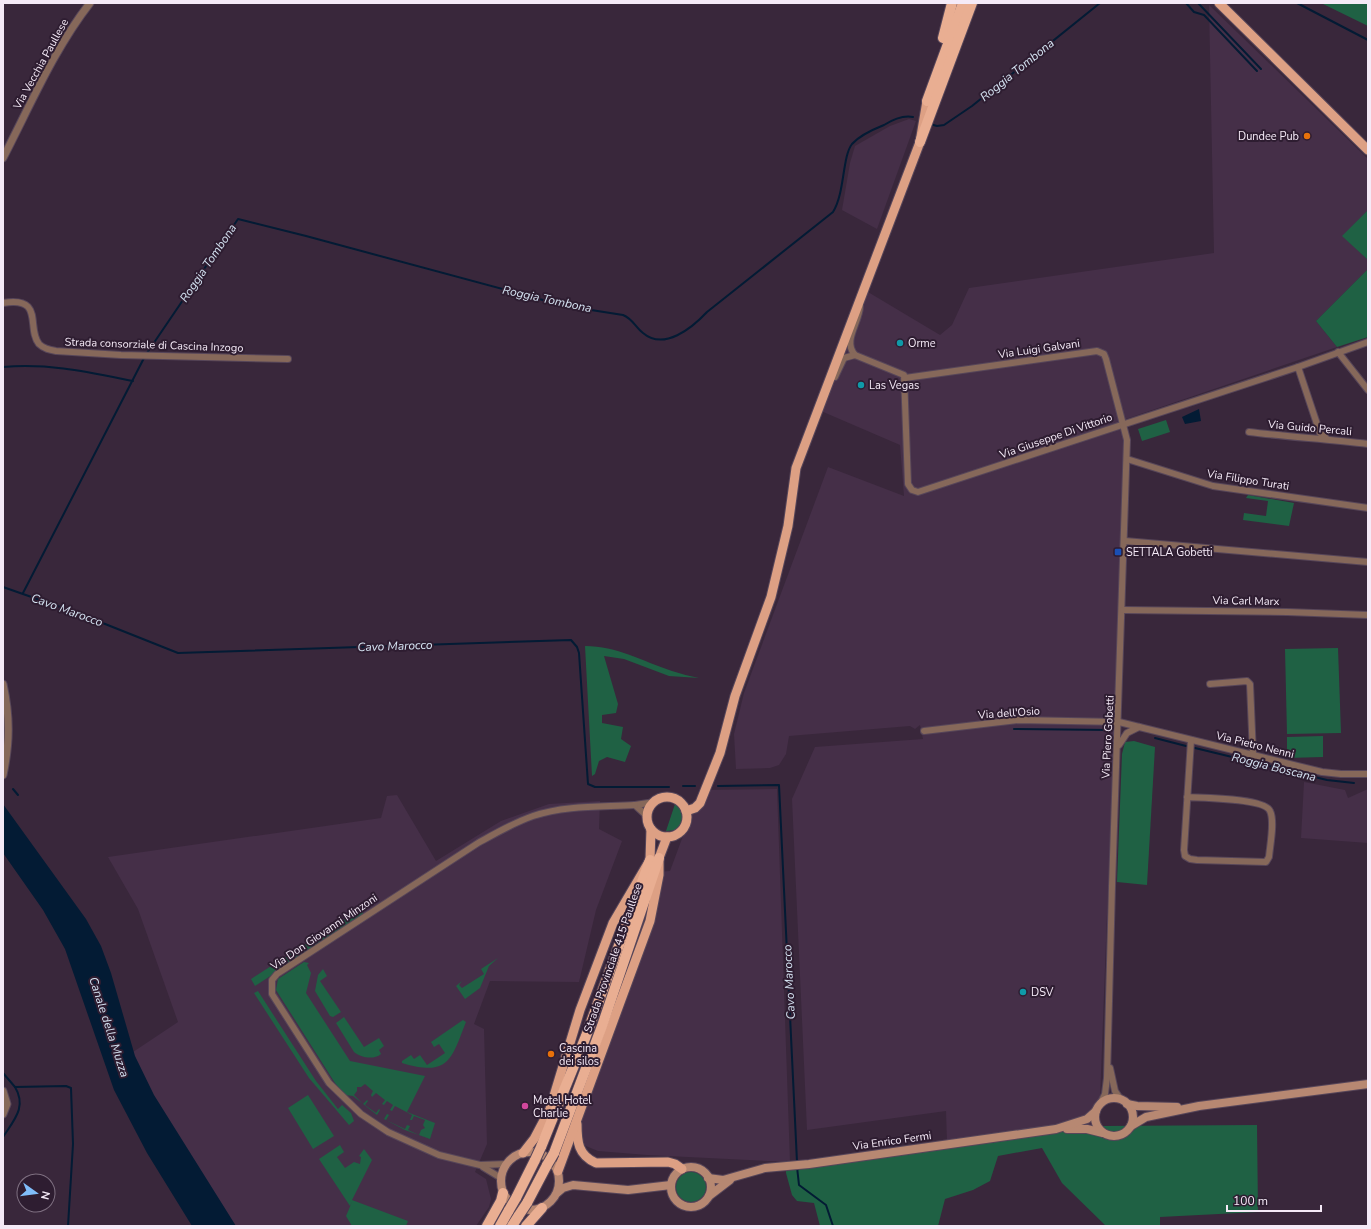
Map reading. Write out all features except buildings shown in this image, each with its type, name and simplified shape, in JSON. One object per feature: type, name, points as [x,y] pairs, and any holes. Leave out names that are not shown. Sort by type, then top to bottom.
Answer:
[{"type":"highway","points":[[927,101],[932,73],[952,3]]},
{"type":"highway","points":[[927,101],[963,3]]},
{"type":"highway","points":[[920,142],[972,3]]},
{"type":"highway","points":[[928,121],[980,3]]},
{"type":"highway","points":[[500,1226],[516,1198],[541,1147],[655,859]]},
{"type":"highway","name":"Strada Provinciale 415 Paullese","points":[[512,1226],[527,1203],[554,1153],[602,1026],[655,859]]},
{"type":"highway","points":[[487,1226],[501,1201],[503,1193]]},
{"type":"highway","points":[[526,1226],[542,1208]]},
{"type":"main road","points":[[1219,3],[1368,150]]},
{"type":"main road","points":[[686,811],[695,808],[705,795],[720,753],[735,696],[771,596],[788,526],[796,468],[920,142],[927,101]]},
{"type":"main road","points":[[662,798],[672,798],[682,804],[686,811],[687,819],[682,830],[676,835],[667,837],[658,834],[652,828],[648,817],[650,809],[655,802],[662,798]]},
{"type":"main road","name":"Strada Provinciale 415 Paullese","points":[[652,828],[655,859]]},
{"type":"main road","name":"Strada Provinciale 415 Paullese","points":[[655,859],[667,837]]},
{"type":"main road","points":[[558,1174],[577,1116],[650,921],[659,875],[655,859]]},
{"type":"main road","points":[[523,1153],[534,1140],[550,1109],[580,1010],[613,923],[655,859]]},
{"type":"main road","points":[[1056,1129],[1088,1129],[1115,1136],[1127,1131],[1131,1126],[1146,1117],[1199,1106],[1368,1084]]},
{"type":"main road","points":[[1056,1129],[1087,1120],[1097,1108],[1109,1099],[1152,1107],[1199,1106]]},
{"type":"main road","points":[[1124,1102],[1132,1113],[1131,1126]]},
{"type":"main road","points":[[1097,1108],[1096,1123],[1103,1133]]},
{"type":"main road","points":[[577,1116],[577,1140],[579,1148],[588,1159],[596,1163],[608,1164],[668,1162],[675,1164],[682,1169]]},
{"type":"main road","name":"Via Enrico Fermi","points":[[708,1178],[723,1180],[765,1168],[809,1164],[1056,1129]]},
{"type":"main road","points":[[556,1196],[559,1187],[558,1174],[553,1164],[545,1156],[534,1152],[523,1153],[513,1158],[507,1164],[501,1178],[503,1193],[509,1201],[518,1208],[527,1210],[542,1208],[550,1203],[563,1188],[578,1184]]},
{"type":"main road","points":[[690,1167],[699,1169],[708,1178],[711,1189],[709,1196],[698,1206],[685,1207],[674,1198],[671,1184],[675,1174],[682,1169],[690,1167]]},
{"type":"main road","points":[[558,1174],[578,1184],[628,1190],[671,1184]]},
{"type":"main road","name":"Via Enrico Fermi","points":[[709,1196],[732,1178]]},
{"type":"street","name":"Via Vecchia Paullese","points":[[3,158],[58,52],[74,25],[90,3]]},
{"type":"street","points":[[860,301],[860,314],[850,343],[851,351],[855,355],[898,371],[905,378]]},
{"type":"street","name":"Strada consorziale di Cascina Inzogo","points":[[3,303],[18,303],[27,307],[33,315],[37,341],[46,349],[56,351],[122,355],[288,359]]},
{"type":"street","name":"Via Giuseppe Di Vittorio","points":[[905,378],[908,484],[914,492],[922,491],[1124,423],[1298,367],[1368,342]]},
{"type":"street","name":"Via Luigi Galvani","points":[[905,378],[1097,351],[1104,354],[1106,359],[1124,423]]},
{"type":"street","points":[[1338,352],[1368,390]]},
{"type":"street","points":[[827,388],[834,379],[844,358],[855,355]]},
{"type":"street","points":[[1298,367],[1320,433],[1326,438]]},
{"type":"street","name":"Via Piero Gobetti","points":[[1108,1052],[1128,440],[1124,423]]},
{"type":"street","name":"Via Guido Percali","points":[[1249,432],[1288,437],[1326,438],[1368,444]]},
{"type":"street","name":"Via Filippo Turati","points":[[1127,459],[1213,486],[1368,508]]},
{"type":"street","points":[[1125,541],[1368,562]]},
{"type":"street","name":"Via Carl Marx","points":[[1123,610],[1287,612],[1368,615]]},
{"type":"street","points":[[1210,684],[1247,681],[1250,684],[1252,755]]},
{"type":"street","points":[[3,684],[10,727],[8,754],[3,775]]},
{"type":"street","name":"Via dell'Osio","points":[[924,731],[1018,720],[1119,722]]},
{"type":"street","name":"Via Pietro Nenni","points":[[1119,722],[1322,772],[1368,774]]},
{"type":"street","points":[[1117,752],[1124,735],[1139,727]]},
{"type":"street","points":[[1187,797],[1240,800],[1267,806],[1272,817],[1269,857],[1266,862],[1262,864],[1190,860],[1185,856],[1184,850],[1187,797],[1192,740]]},
{"type":"street","name":"Via Don Giovanni Minzoni","points":[[507,1164],[480,1165],[439,1155],[406,1141],[377,1125],[346,1101],[330,1083],[272,994],[272,980],[278,974],[472,847],[510,825],[547,813],[575,808],[635,806],[655,802]]},
{"type":"street","points":[[635,806],[648,817]]},
{"type":"street","points":[[1108,1052],[1115,1090],[1124,1102]]},
{"type":"street","points":[[1097,1108],[1106,1089],[1108,1052]]},
{"type":"street","points":[[3,1091],[7,1104],[3,1114]]},
{"type":"street","name":"Via Don Giovanni Minzoni","points":[[480,1165],[501,1178]]},
{"type":"shaded area","points":[[1209,5],[1368,159],[1368,210],[1343,236],[1368,260],[1368,269],[1316,321],[1337,347],[1120,421],[1125,440],[1099,1126],[979,1144],[947,1142],[946,1111],[807,1130],[792,799],[815,747],[923,739],[920,725],[915,729],[910,726],[789,736],[786,754],[779,765],[770,768],[736,769],[734,734],[744,693],[828,467],[904,496],[900,445],[821,411],[868,292],[940,335],[952,325],[969,288],[1214,253]]},
{"type":"shaded area","points":[[909,119],[916,121],[877,229],[842,210],[850,163],[855,146],[890,126]]},
{"type":"shaded area","points":[[1304,782],[1345,790],[1348,798],[1368,789],[1368,843],[1301,838]]},
{"type":"shaded area","points":[[777,789],[790,1162],[598,1151],[576,1142],[568,1129],[568,1117],[658,872],[670,871],[700,790]]},
{"type":"shaded area","points":[[397,795],[436,861],[501,821],[549,804],[600,801],[599,829],[622,841],[596,910],[579,982],[490,981],[474,1024],[484,1029],[487,1144],[475,1172],[486,1179],[491,1199],[489,1207],[476,1226],[227,1226],[127,1056],[178,1022],[138,909],[108,857],[381,818],[387,796]]},
{"type":"green space","points":[[1321,3],[1368,3],[1368,26],[1366,25]]},
{"type":"green space","points":[[1368,210],[1368,260],[1342,236]]},
{"type":"green space","points":[[1368,269],[1368,337],[1337,347],[1316,321]]},
{"type":"green space","points":[[1166,420],[1170,432],[1142,441],[1138,429]]},
{"type":"green space","points":[[1248,495],[1294,503],[1289,526],[1243,520],[1244,513],[1266,516],[1268,501],[1246,498]]},
{"type":"green space","points":[[585,646],[608,648],[619,651],[672,671],[699,678],[669,676],[624,659],[604,656],[618,704],[616,713],[602,715],[602,723],[623,727],[621,739],[631,746],[625,762],[607,757],[599,761],[595,774],[592,776]]},
{"type":"green space","points":[[1338,648],[1341,733],[1287,734],[1285,649]]},
{"type":"green space","points":[[1323,736],[1323,757],[1287,758],[1287,737]]},
{"type":"green space","points":[[1134,741],[1155,747],[1147,885],[1117,882],[1122,754],[1125,742]]},
{"type":"green space","points":[[675,804],[683,811],[684,820],[679,830],[666,831]]},
{"type":"green space","points":[[362,908],[363,914],[355,921],[255,986],[251,979]]},
{"type":"green space","points":[[498,958],[489,966],[480,988],[465,999],[456,986],[462,981],[459,985],[462,988],[484,974],[481,969]]},
{"type":"green space","points":[[304,962],[309,963],[307,965],[311,973],[306,993],[350,1061],[425,1076],[407,1112],[435,1123],[430,1139],[405,1130],[384,1119],[387,1114],[389,1115],[386,1120],[405,1129],[407,1125],[410,1126],[408,1130],[419,1135],[421,1130],[425,1128],[423,1125],[425,1120],[414,1116],[412,1120],[410,1120],[412,1115],[395,1106],[392,1111],[390,1110],[393,1105],[387,1101],[384,1105],[382,1104],[385,1100],[376,1093],[372,1097],[371,1095],[373,1091],[365,1084],[361,1087],[357,1087],[357,1091],[354,1095],[363,1104],[353,1096],[345,1095],[335,1083],[276,990],[278,979]]},
{"type":"green space","points":[[323,969],[327,976],[320,981],[341,1012],[333,1017],[330,1016],[315,991],[318,975]]},
{"type":"green space","points":[[258,991],[316,1081],[338,1109],[342,1105],[351,1113],[354,1121],[349,1125],[309,1078],[254,993]]},
{"type":"green space","points":[[344,1017],[364,1047],[379,1038],[384,1046],[379,1050],[381,1054],[368,1058],[360,1056],[354,1052],[336,1023]]},
{"type":"green space","points":[[463,1020],[466,1022],[461,1035],[452,1055],[446,1062],[439,1066],[430,1068],[402,1063],[402,1061],[411,1055],[414,1059],[420,1055],[427,1065],[445,1053],[439,1044],[434,1047],[431,1042]]},
{"type":"green space","points":[[308,1095],[334,1136],[313,1149],[288,1108]]},
{"type":"green space","points":[[367,1100],[368,1101],[365,1105],[376,1113],[379,1109],[380,1110],[377,1115],[363,1104]]},
{"type":"green space","points":[[1257,1125],[1258,1212],[1160,1217],[1160,1226],[1106,1226],[1062,1183],[1042,1148],[998,1156],[990,1181],[973,1190],[945,1199],[938,1226],[820,1226],[814,1203],[797,1201],[792,1195],[786,1173],[786,1170],[1102,1126]]},
{"type":"green space","points":[[340,1145],[344,1152],[337,1157],[345,1168],[354,1162],[360,1164],[361,1157],[359,1156],[364,1149],[372,1160],[352,1200],[408,1221],[406,1226],[352,1226],[346,1216],[352,1202],[350,1206],[319,1159]]},
{"type":"green space","points":[[691,1172],[697,1173],[705,1181],[705,1193],[697,1201],[691,1202],[685,1201],[677,1193],[676,1187],[677,1181],[685,1173]]},
{"type":"water","points":[[1199,409],[1201,421],[1185,424],[1182,417]]},
{"type":"water","name":"Canale della Muzza","points":[[3,804],[86,919],[101,946],[111,973],[135,1056],[154,1095],[236,1226],[192,1226],[147,1153],[114,1090],[65,949],[43,910],[3,853]]},
{"type":"waterway","name":"Roggia Tombona","points":[[930,124],[937,126],[944,125],[972,106],[1100,3]]},
{"type":"waterway","points":[[1186,3],[1194,12],[1204,15],[1257,71]]},
{"type":"waterway","points":[[1198,3],[1261,69]]},
{"type":"waterway","name":"Roggia Tombona","points":[[1297,3],[1368,40]]},
{"type":"waterway","name":"Roggia Tombona","points":[[147,353],[238,219],[543,300],[572,307],[623,315],[640,331],[651,338],[660,340],[669,338],[694,325],[707,312],[833,212],[840,195],[846,157],[855,141],[867,133],[894,120],[902,117],[913,117]]},
{"type":"waterway","name":"Roggia Tombona","points":[[23,593],[144,358]]},
{"type":"waterway","points":[[3,367],[52,367],[133,381]]},
{"type":"waterway","name":"Cavo Marocco","points":[[3,587],[80,614],[178,653],[571,640],[577,647],[579,653],[588,784],[595,787],[669,787]]},
{"type":"waterway","name":"Roggia Boscana","points":[[1014,729],[1111,730]]},
{"type":"waterway","name":"Roggia Boscana","points":[[1155,738],[1186,746]]},
{"type":"waterway","name":"Roggia Boscana","points":[[1195,748],[1327,780],[1354,783]]},
{"type":"waterway","name":"Cavo Marocco","points":[[718,786],[779,785],[797,1162]]},
{"type":"waterway","name":"Cavo Marocco","points":[[683,786],[695,786]]},
{"type":"waterway","points":[[13,789],[18,795]]},
{"type":"waterway","points":[[3,1073],[15,1087],[66,1086],[71,1088],[73,1144],[68,1226]]},
{"type":"waterway","points":[[3,1137],[18,1113],[20,1101],[15,1087]]},
{"type":"waterway","name":"Cavo Marocco","points":[[797,1167],[799,1185],[826,1205],[833,1226]]},
{"type":"place","name":"Dundee Pub","points":[[1307,136]]},
{"type":"place","name":"Orme","points":[[900,343]]},
{"type":"place","name":"Las Vegas","points":[[861,385]]},
{"type":"place","name":"SETTALA Gobetti","points":[[1118,552]]},
{"type":"place","name":"DSV","points":[[1023,992]]},
{"type":"place","name":"Cascina dei silos","points":[[551,1054]]},
{"type":"place","name":"Motel Hotel Charlie","points":[[525,1106]]}]
